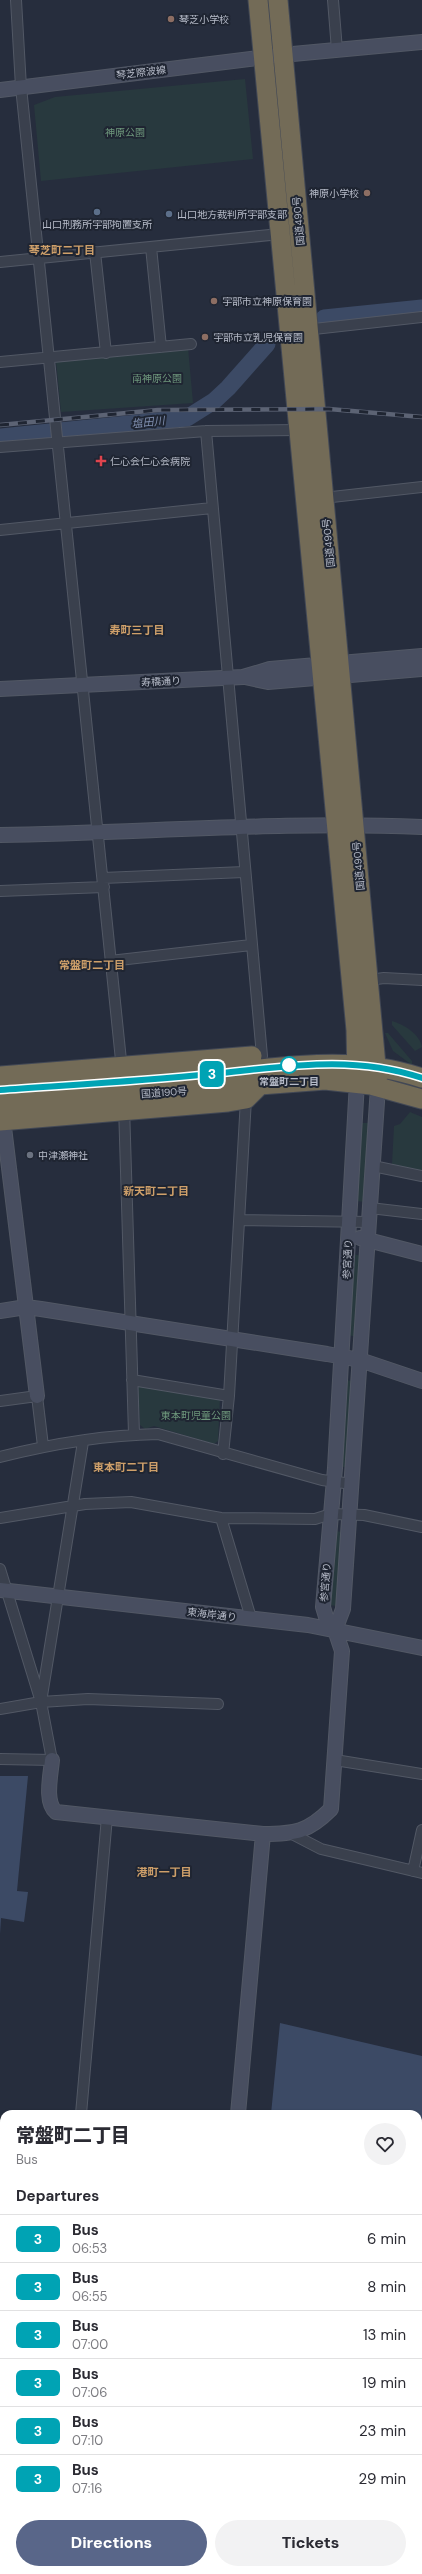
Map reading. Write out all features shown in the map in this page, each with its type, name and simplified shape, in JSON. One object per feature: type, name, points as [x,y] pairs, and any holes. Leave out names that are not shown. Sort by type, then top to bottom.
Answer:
[{"type":"highway","name":"国道490号","points":[[258,0],[298,430],[331,671],[345,824],[358,1064],[357,1082]]},
{"type":"highway","name":"国道490号","points":[[278,0],[323,498],[331,671]]},
{"type":"highway","name":"国道490号","points":[[345,824],[369,980],[378,1087]]},
{"type":"highway","name":"国道190号","points":[[1,1106],[213,1074],[262,1063],[324,1062],[358,1064],[377,1066],[422,1078]]},
{"type":"highway","points":[[0,1076],[123,1088]]},
{"type":"highway","name":"国道190号","points":[[123,1088],[241,1093],[260,1085],[325,1080],[357,1082],[422,1099]]},
{"type":"highway","points":[[1,1106],[123,1088]]},
{"type":"street","points":[[16,0],[21,88],[40,258],[64,524],[98,834],[123,1088],[134,1434]]},
{"type":"street","points":[[333,0],[337,50]]},
{"type":"street","name":"琴芝際波線","points":[[0,90],[263,57],[422,42]]},
{"type":"street","points":[[0,262],[280,234]]},
{"type":"street","points":[[151,247],[161,347]]},
{"type":"street","points":[[95,252],[106,353]]},
{"type":"street","points":[[289,331],[422,318]]},
{"type":"street","points":[[0,362],[48,356],[56,358],[191,344]]},
{"type":"street","points":[[0,446],[56,438],[206,431],[298,430]]},
{"type":"street","points":[[206,431],[262,1063]]},
{"type":"street","points":[[323,498],[422,487]]},
{"type":"street","points":[[0,530],[212,508]]},
{"type":"street","points":[[331,671],[422,656]]},
{"type":"street","points":[[331,671],[422,669]]},
{"type":"street","name":"寿橋通り","points":[[0,689],[242,677],[268,682],[331,671]]},
{"type":"street","points":[[0,835],[98,834],[240,827],[345,824],[422,827]]},
{"type":"street","points":[[0,890],[244,872]]},
{"type":"street","points":[[110,961],[251,945]]},
{"type":"street","points":[[369,980],[384,978],[422,980]]},
{"type":"street","name":"参宮通り","points":[[335,1630],[326,1617],[323,1607],[331,1514],[349,1235],[357,1082]]},
{"type":"street","name":"参宮通り","points":[[335,1630],[343,1609],[369,1240],[378,1087]]},
{"type":"street","points":[[223,1454],[229,1396],[240,1220],[241,1093]]},
{"type":"street","points":[[1,1106],[43,1446]]},
{"type":"street","points":[[373,1166],[422,1176]]},
{"type":"street","points":[[240,1220],[349,1220],[370,1215],[422,1214]]},
{"type":"street","points":[[349,1235],[422,1254]]},
{"type":"street","points":[[0,1312],[26,1307],[341,1356],[360,1360],[422,1381]]},
{"type":"street","points":[[132,1380],[229,1396]]},
{"type":"street","points":[[0,1401],[37,1396]]},
{"type":"street","points":[[0,1457],[43,1446],[83,1442],[134,1434],[158,1434],[223,1454],[333,1483],[352,1484]]},
{"type":"street","points":[[41,1702],[83,1442]]},
{"type":"street","points":[[0,1518],[36,1510],[73,1507],[85,1504],[131,1502],[221,1518],[315,1519],[331,1514],[364,1515],[422,1527]]},
{"type":"street","points":[[221,1518],[251,1618]]},
{"type":"street","points":[[0,1569],[4,1591],[41,1702],[52,1760],[50,1801],[51,1808],[56,1812],[263,1834],[292,1834],[316,1824],[331,1809],[342,1651],[335,1630]]},
{"type":"street","name":"東海岸通り","points":[[4,1591],[251,1618],[335,1630],[422,1648]]},
{"type":"street","points":[[0,1709],[41,1702],[88,1699],[218,1704]]},
{"type":"street","points":[[0,1759],[52,1760]]},
{"type":"street","points":[[334,1760],[422,1774]]},
{"type":"street","points":[[81,2110],[107,1817]]},
{"type":"street","points":[[292,1834],[320,1849],[417,1872],[422,1830]]},
{"type":"street","points":[[238,2110],[263,1834]]},
{"type":"green space","name":"神原公園","points":[[245,79],[253,159],[41,181],[34,105],[55,97]]},
{"type":"green space","name":"南神原公園","points":[[188,347],[193,403],[61,412],[56,361]]},
{"type":"green space","points":[[392,1021],[401,1024],[415,1034],[421,1042],[422,1047],[415,1051],[392,1025]]},
{"type":"green space","points":[[385,1033],[388,1033],[412,1061],[412,1065],[393,1051]]},
{"type":"green space","points":[[410,1112],[422,1117],[422,1173],[393,1167],[392,1164],[394,1126],[400,1124]]},
{"type":"green space","points":[[362,1123],[371,1123],[365,1202],[356,1201]]},
{"type":"green space","points":[[353,1254],[362,1256],[357,1337],[348,1335]]},
{"type":"green space","points":[[345,1380],[353,1381],[347,1467],[338,1467]]},
{"type":"green space","name":"東本町児童公園","points":[[142,1384],[220,1398],[218,1441],[214,1444],[154,1426],[145,1429],[140,1425],[138,1387]]},
{"type":"green space","points":[[335,1531],[342,1532],[336,1606],[329,1605]]},
{"type":"water","points":[[0,1776],[28,1776],[17,1891],[28,1892],[24,1922],[1,1918],[0,1934]]},
{"type":"water","points":[[280,2023],[422,2056],[422,2110],[271,2110]]},
{"type":"waterway","name":"塩田川","points":[[324,318],[422,308]]},
{"type":"waterway","name":"塩田川","points":[[0,437],[187,418],[214,401],[228,388],[267,344]]},
{"type":"railway","points":[[0,425],[158,410],[329,409],[422,417]]},
{"type":"bus line","name":"3","points":[[0,1090],[213,1074],[250,1068],[324,1062],[377,1066],[422,1078]]},
{"type":"place","name":"琴芝小学校","points":[[171,19]]},
{"type":"place","name":"神原小学校","points":[[367,193]]},
{"type":"place","name":"山口刑務所宇部拘置支所","points":[[97,212]]},
{"type":"place","name":"山口地方裁判所宇部支部","points":[[169,214]]},
{"type":"place","name":"宇部市立神原保育園","points":[[214,301]]},
{"type":"place","name":"宇部市立乳児保育園","points":[[205,337]]},
{"type":"place","name":"仁心会仁心会病院","points":[[101,461]]},
{"type":"place","name":"常盤町二丁目","points":[[289,1065]]},
{"type":"place","name":"中津瀬神社","points":[[30,1155]]},
{"type":"district","name":"琴芝町二丁目","points":[[62,250]]},
{"type":"district","name":"寿町三丁目","points":[[137,630]]},
{"type":"district","name":"常盤町二丁目","points":[[92,965]]},
{"type":"district","name":"新天町二丁目","points":[[156,1191]]},
{"type":"district","name":"東本町二丁目","points":[[126,1467]]},
{"type":"district","name":"港町一丁目","points":[[164,1872]]}]
